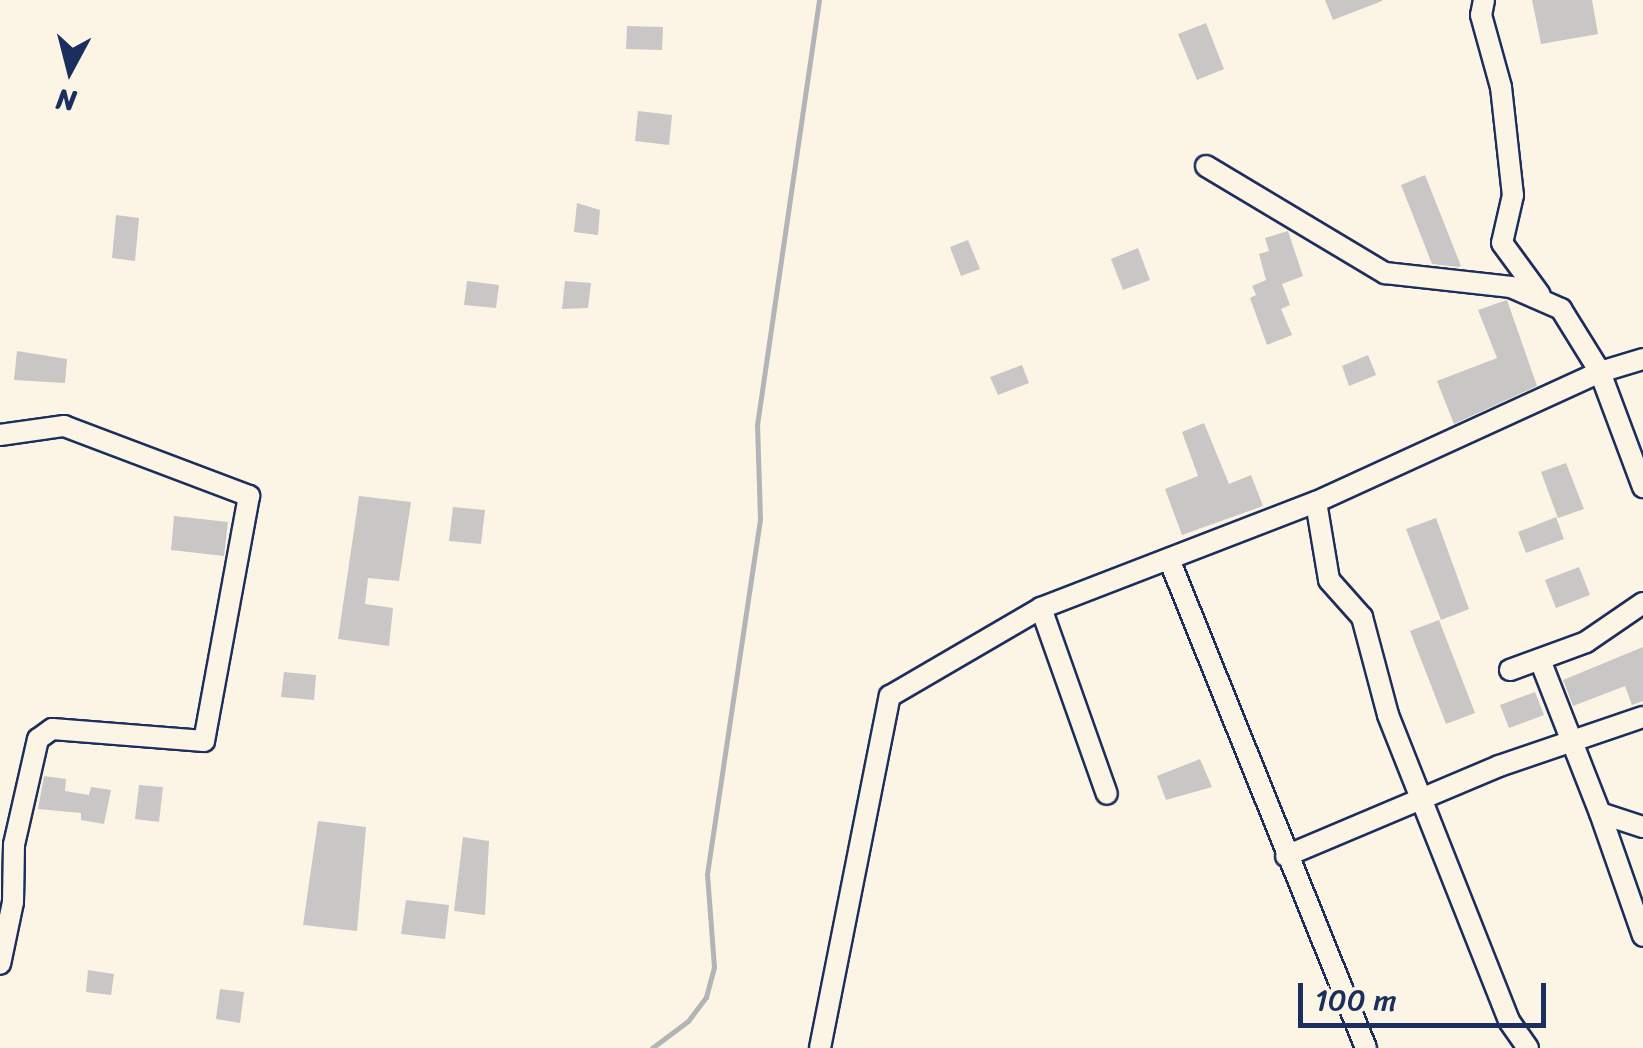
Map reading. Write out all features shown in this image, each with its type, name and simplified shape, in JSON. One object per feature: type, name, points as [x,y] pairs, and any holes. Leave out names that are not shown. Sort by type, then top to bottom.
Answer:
[{"type":"street","points":[[1484,0],[1481,15],[1501,87],[1513,195],[1502,243],[1541,297]]},
{"type":"street","points":[[1206,166],[1385,273],[1510,287],[1541,297],[1561,309],[1600,372],[1643,488]]},
{"type":"street","points":[[820,1048],[890,696],[1041,608],[1316,502],[1600,372],[1643,360]]},
{"type":"street","points":[[0,435],[64,426],[249,496],[204,741],[52,729],[38,740],[14,844],[13,902],[0,964]]},
{"type":"street","points":[[1316,502],[1329,580],[1362,616],[1388,716],[1509,1021],[1528,1048]]},
{"type":"street","points":[[1169,559],[1366,1048]]},
{"type":"street","points":[[1510,670],[1586,642],[1643,602]]},
{"type":"street","points":[[1041,608],[1108,794]]},
{"type":"street","points":[[1540,660],[1600,812],[1643,936]]},
{"type":"street","points":[[1286,856],[1422,798],[1643,717]]},
{"type":"street","points":[[1600,812],[1643,826]]},
{"type":"building","points":[[1325,0],[1382,0],[1382,1],[1333,20]]},
{"type":"building","points":[[1532,0],[1592,0],[1598,34],[1541,44]]},
{"type":"building","points":[[1206,23],[1224,69],[1197,80],[1178,34]]},
{"type":"building","points":[[627,26],[663,27],[662,50],[626,49]]},
{"type":"building","points":[[638,111],[672,115],[669,145],[635,141]]},
{"type":"building","points":[[1425,175],[1461,266],[1432,264],[1401,185]]},
{"type":"building","points":[[577,203],[600,210],[598,235],[574,232]]},
{"type":"building","points":[[116,215],[139,218],[135,261],[112,258]]},
{"type":"building","points":[[1288,231],[1303,276],[1282,284],[1290,305],[1281,309],[1292,335],[1267,345],[1250,298],[1256,295],[1252,286],[1266,280],[1259,254],[1269,251],[1265,238]]},
{"type":"building","points":[[968,240],[980,269],[961,276],[950,247]]},
{"type":"building","points":[[1138,248],[1150,280],[1123,290],[1111,259]]},
{"type":"building","points":[[467,281],[499,285],[496,308],[464,305]]},
{"type":"building","points":[[565,281],[591,283],[588,308],[562,309]]},
{"type":"building","points":[[1507,300],[1537,386],[1454,424],[1437,381],[1497,358],[1478,310]]},
{"type":"building","points":[[17,351],[67,359],[65,383],[14,380]]},
{"type":"building","points":[[1368,355],[1376,375],[1349,386],[1342,366]]},
{"type":"building","points":[[1022,365],[1029,383],[998,395],[990,377]]},
{"type":"building","points":[[1204,423],[1229,484],[1251,475],[1263,506],[1182,535],[1165,489],[1198,476],[1182,432]]},
{"type":"building","points":[[1566,463],[1584,509],[1558,518],[1541,472]]},
{"type":"building","points":[[359,496],[411,502],[399,581],[368,578],[365,604],[393,608],[389,646],[338,639]]},
{"type":"building","points":[[453,507],[485,510],[481,544],[449,541]]},
{"type":"building","points":[[174,516],[228,522],[224,556],[171,550]]},
{"type":"building","points":[[1556,517],[1564,539],[1526,553],[1518,532]]},
{"type":"building","points":[[1436,518],[1469,609],[1441,620],[1406,529]]},
{"type":"building","points":[[1579,567],[1590,595],[1556,608],[1545,580]]},
{"type":"building","points":[[1439,620],[1475,713],[1446,724],[1410,631]]},
{"type":"building","points":[[1643,647],[1643,701],[1632,705],[1625,686],[1573,706],[1563,680]]},
{"type":"building","points":[[284,672],[316,675],[314,700],[281,697]]},
{"type":"building","points":[[1535,692],[1544,715],[1509,728],[1500,705]]},
{"type":"building","points":[[1200,759],[1212,787],[1166,800],[1157,776]]},
{"type":"building","points":[[44,776],[66,779],[65,791],[89,795],[91,787],[111,790],[104,824],[81,820],[81,813],[38,809]]},
{"type":"building","points":[[139,785],[163,787],[159,822],[135,819]]},
{"type":"building","points":[[318,821],[366,827],[357,931],[303,925]]},
{"type":"building","points":[[463,837],[489,841],[485,915],[454,911]]},
{"type":"building","points":[[406,900],[449,905],[445,939],[401,934]]},
{"type":"building","points":[[88,970],[114,974],[111,995],[86,992]]},
{"type":"building","points":[[220,989],[244,992],[240,1023],[216,1019]]},
{"type":"waterway","points":[[652,1048],[688,1021],[706,997],[714,967],[707,874],[760,519],[757,425],[819,0]]}]
